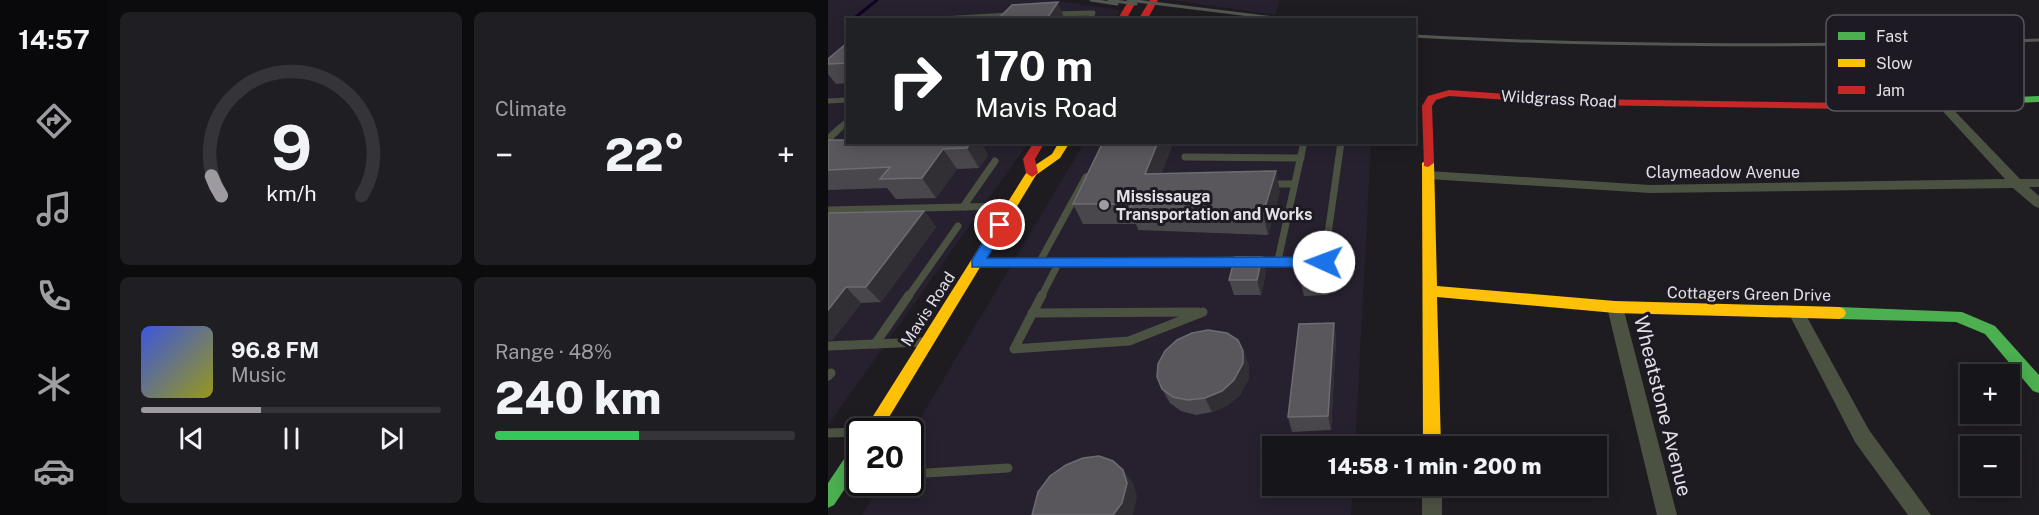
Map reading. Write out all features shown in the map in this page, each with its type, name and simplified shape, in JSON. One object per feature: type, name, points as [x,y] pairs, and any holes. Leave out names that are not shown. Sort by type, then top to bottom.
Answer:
[{"type":"street","points":[[1121,18],[1133,0]]},
{"type":"street","points":[[1143,18],[1154,0]]},
{"type":"street","name":"Wildgrass Road","points":[[1432,436],[1427,104],[1432,98],[1443,93],[1634,103],[1826,106]]},
{"type":"street","name":"Wildgrass Road","points":[[2024,100],[2039,99]]},
{"type":"street","points":[[1949,111],[2017,184],[2039,203]]},
{"type":"street","name":"Mavis Road","points":[[1032,173],[1029,159],[1039,144]]},
{"type":"street","name":"Mavis Road","points":[[880,418],[1032,173],[1056,156],[1064,144]]},
{"type":"street","name":"Claymeadow Avenue","points":[[1429,175],[1650,189],[2039,183]]},
{"type":"street","name":"Cottagers Green Drive","points":[[1431,291],[1615,307],[1948,315],[1968,319],[1990,330],[2039,386]]},
{"type":"street","name":"Wheatstone Avenue","points":[[1615,307],[1667,515]]},
{"type":"street","points":[[1796,312],[1862,436],[1922,515]]},
{"type":"street","points":[[828,499],[846,472]]},
{"type":"street","points":[[1432,496],[1432,515]]},
{"type":"lane","points":[[1051,14],[1093,13],[1090,18]]},
{"type":"lane","points":[[961,18],[1019,15]]},
{"type":"lane","points":[[829,102],[846,100]]},
{"type":"lane","points":[[828,141],[846,122]]},
{"type":"lane","points":[[828,141],[838,142]]},
{"type":"lane","points":[[1278,260],[1304,144]]},
{"type":"lane","points":[[977,264],[1278,260],[1324,262],[1341,144]]},
{"type":"lane","points":[[1185,157],[1301,158]]},
{"type":"lane","points":[[963,207],[994,161]]},
{"type":"lane","points":[[1039,263],[1093,165]]},
{"type":"lane","points":[[1259,183],[1294,184]]},
{"type":"lane","points":[[828,210],[1012,206]]},
{"type":"lane","points":[[875,344],[958,226]]},
{"type":"lane","points":[[1032,313],[1203,312],[1129,341],[1014,349],[1032,313],[1059,262]]},
{"type":"lane","points":[[828,346],[927,342]]},
{"type":"lane","points":[[828,433],[846,432]]},
{"type":"lane","points":[[924,473],[1008,468]]},
{"type":"lane","points":[[842,478],[846,478]]},
{"type":"shaded area","points":[[828,0],[1051,0],[1120,10],[1115,18],[846,18],[846,144],[1027,144],[828,425]]},
{"type":"shaded area","points":[[1171,0],[1280,0],[1275,15]]},
{"type":"shaded area","points":[[1083,144],[1371,144],[1356,436],[1262,436],[1262,496],[1352,496],[1351,515],[862,515],[873,496],[924,496],[924,418],[921,418]]},
{"type":"building","points":[[1058,2],[1047,18],[999,18],[1012,5]]},
{"type":"building","points":[[846,44],[846,63],[828,64],[828,59]]},
{"type":"building","points":[[828,140],[846,140],[846,144],[970,144],[967,148],[943,149],[922,178],[880,179],[890,167],[828,170]]},
{"type":"building","points":[[1102,144],[1157,144],[1145,174],[1276,171],[1263,214],[1129,210],[1132,204],[1073,204]]},
{"type":"building","points":[[924,211],[866,287],[846,287],[828,310],[828,213]]},
{"type":"building","points":[[1328,255],[1326,279],[1300,280],[1304,256]]},
{"type":"building","points":[[1235,257],[1262,257],[1257,280],[1229,280]]},
{"type":"building","points":[[1334,323],[1328,416],[1288,417],[1299,324]]},
{"type":"building","points":[[1208,330],[1227,333],[1238,340],[1243,351],[1243,363],[1234,380],[1222,391],[1205,398],[1188,400],[1173,397],[1162,389],[1157,377],[1158,364],[1165,351],[1177,340],[1192,333]]},
{"type":"building","points":[[1099,456],[1113,461],[1123,470],[1127,483],[1122,503],[1113,515],[1032,515],[1038,492],[1050,476],[1066,465],[1083,458]]},
{"type":"waterway","points":[[854,18],[877,0]]},
{"type":"railway","points":[[1091,0],[1117,4]]},
{"type":"railway","points":[[1109,0],[1136,4]]},
{"type":"railway","points":[[1128,0],[1275,18]]},
{"type":"railway","points":[[1416,36],[1570,43],[1826,44]]},
{"type":"railway","points":[[2024,40],[2039,40]]},
{"type":"traffic: fast","points":[[2024,100],[2039,99]]},
{"type":"traffic: fast","points":[[1839,313],[1957,316],[1990,330],[2039,386]]},
{"type":"traffic: fast","points":[[828,499],[846,471]]},
{"type":"traffic: slow","points":[[880,418],[1032,173],[1056,156],[1064,144]]},
{"type":"traffic: slow","points":[[1428,163],[1432,436]]},
{"type":"traffic: slow","points":[[1431,291],[1615,307],[1839,313]]},
{"type":"traffic: jam","points":[[1122,18],[1133,0]]},
{"type":"traffic: jam","points":[[1143,18],[1154,0]]},
{"type":"traffic: jam","points":[[1428,163],[1427,106],[1432,98],[1449,93],[1582,102],[1826,106]]},
{"type":"traffic: jam","points":[[1032,173],[1029,159],[1039,144]]},
{"type":"place","name":"Mississauga Transportation and Works","points":[[1104,205]]},
{"type":"route","points":[[1000,225],[977,264],[1278,260],[1324,262]]}]
